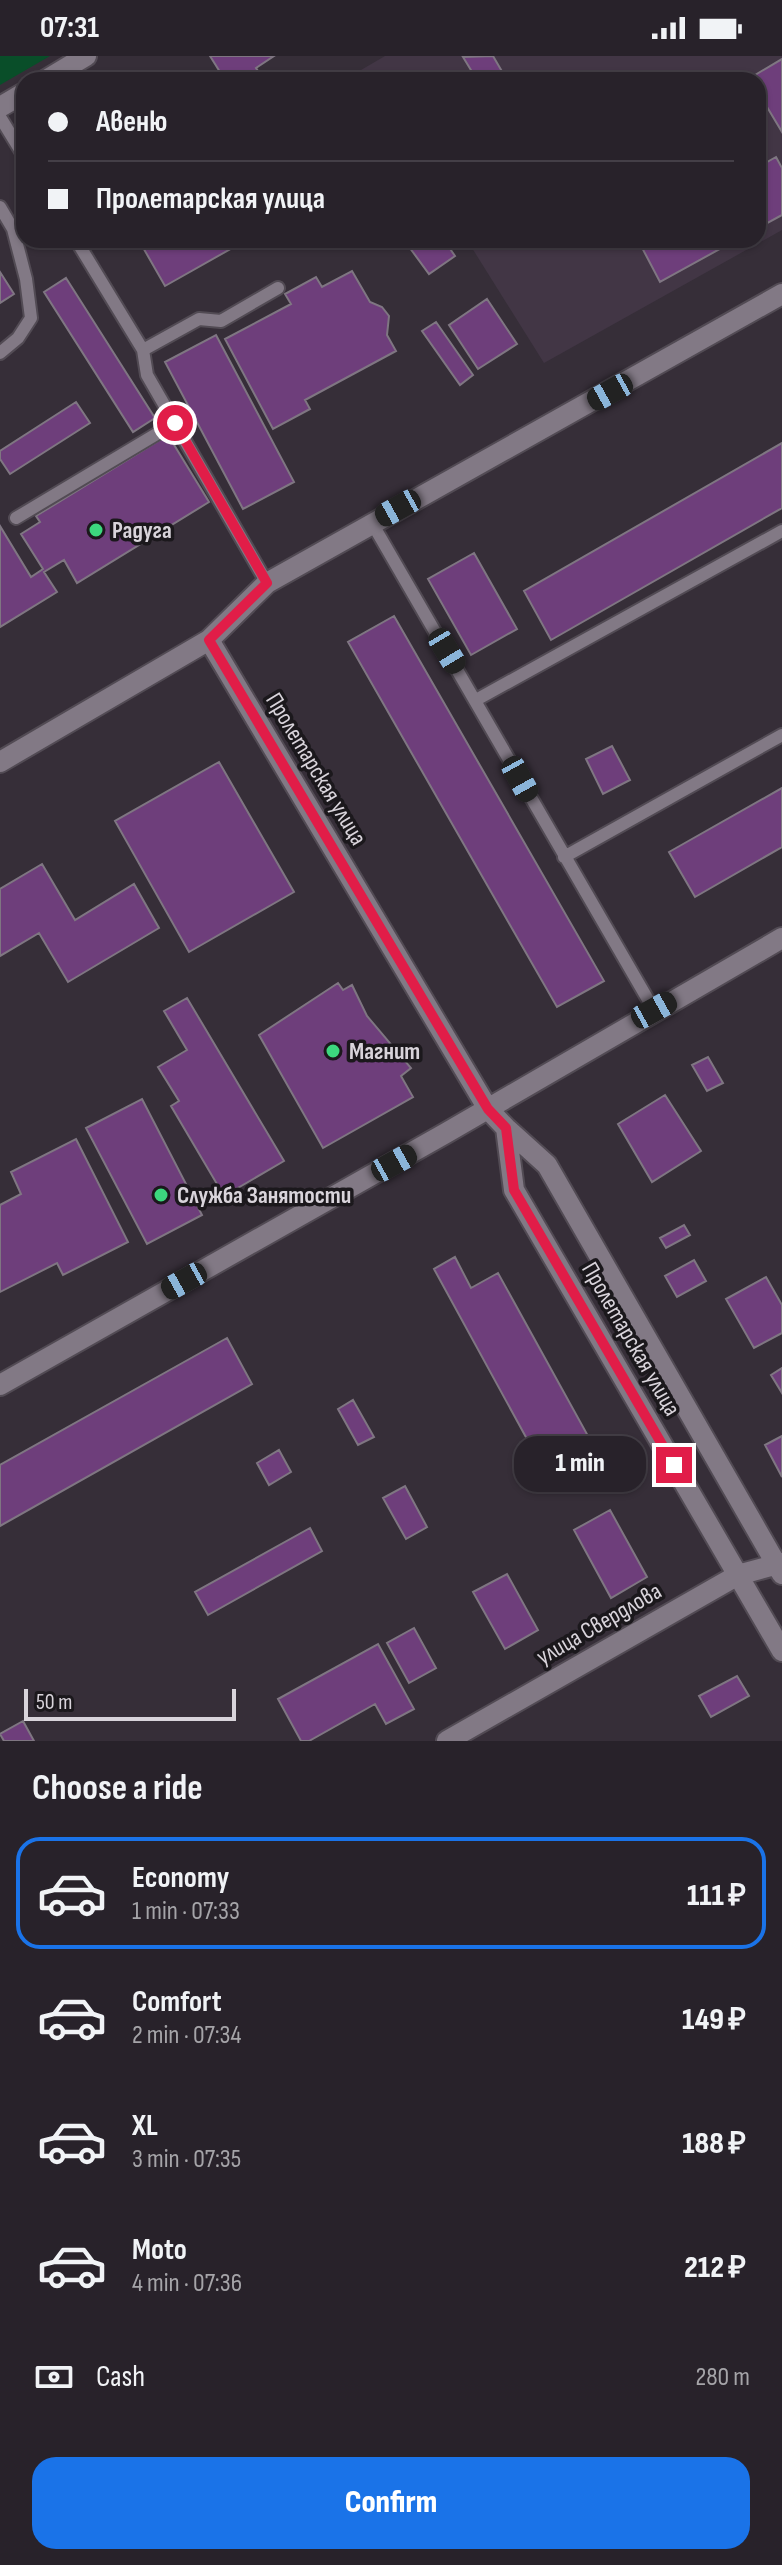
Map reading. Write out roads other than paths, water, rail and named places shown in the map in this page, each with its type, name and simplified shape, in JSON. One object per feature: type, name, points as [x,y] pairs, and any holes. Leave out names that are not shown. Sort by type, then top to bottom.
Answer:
[{"type":"street","points":[[59,72],[86,56]]},
{"type":"street","points":[[0,762],[209,640],[267,583],[782,294]]},
{"type":"street","name":"Пролетарская улица","points":[[209,640],[488,1109],[547,1165],[780,1568]]},
{"type":"street","points":[[0,1385],[488,1109],[782,938]]},
{"type":"street","name":"Пролетарская улица","points":[[506,1128],[514,1190],[782,1651]]},
{"type":"street","name":"улица Свердлова","points":[[447,1741],[738,1575],[780,1568]]},
{"type":"lane","points":[[0,117],[16,143]]},
{"type":"lane","points":[[0,207],[16,241]]},
{"type":"lane","points":[[0,353],[18,338],[31,318],[18,248]]},
{"type":"lane","points":[[81,248],[143,350],[147,375],[267,583]]},
{"type":"lane","points":[[143,350],[199,319],[221,321],[278,288]]},
{"type":"lane","points":[[16,518],[175,423]]},
{"type":"lane","points":[[372,523],[654,1010]]},
{"type":"lane","points":[[476,700],[782,531]]},
{"type":"lane","points":[[564,857],[782,735]]},
{"type":"place","name":"Радуга","points":[[96,530]]},
{"type":"place","name":"Магнит","points":[[333,1051]]},
{"type":"place","name":"Служба Занятости","points":[[161,1195]]}]
